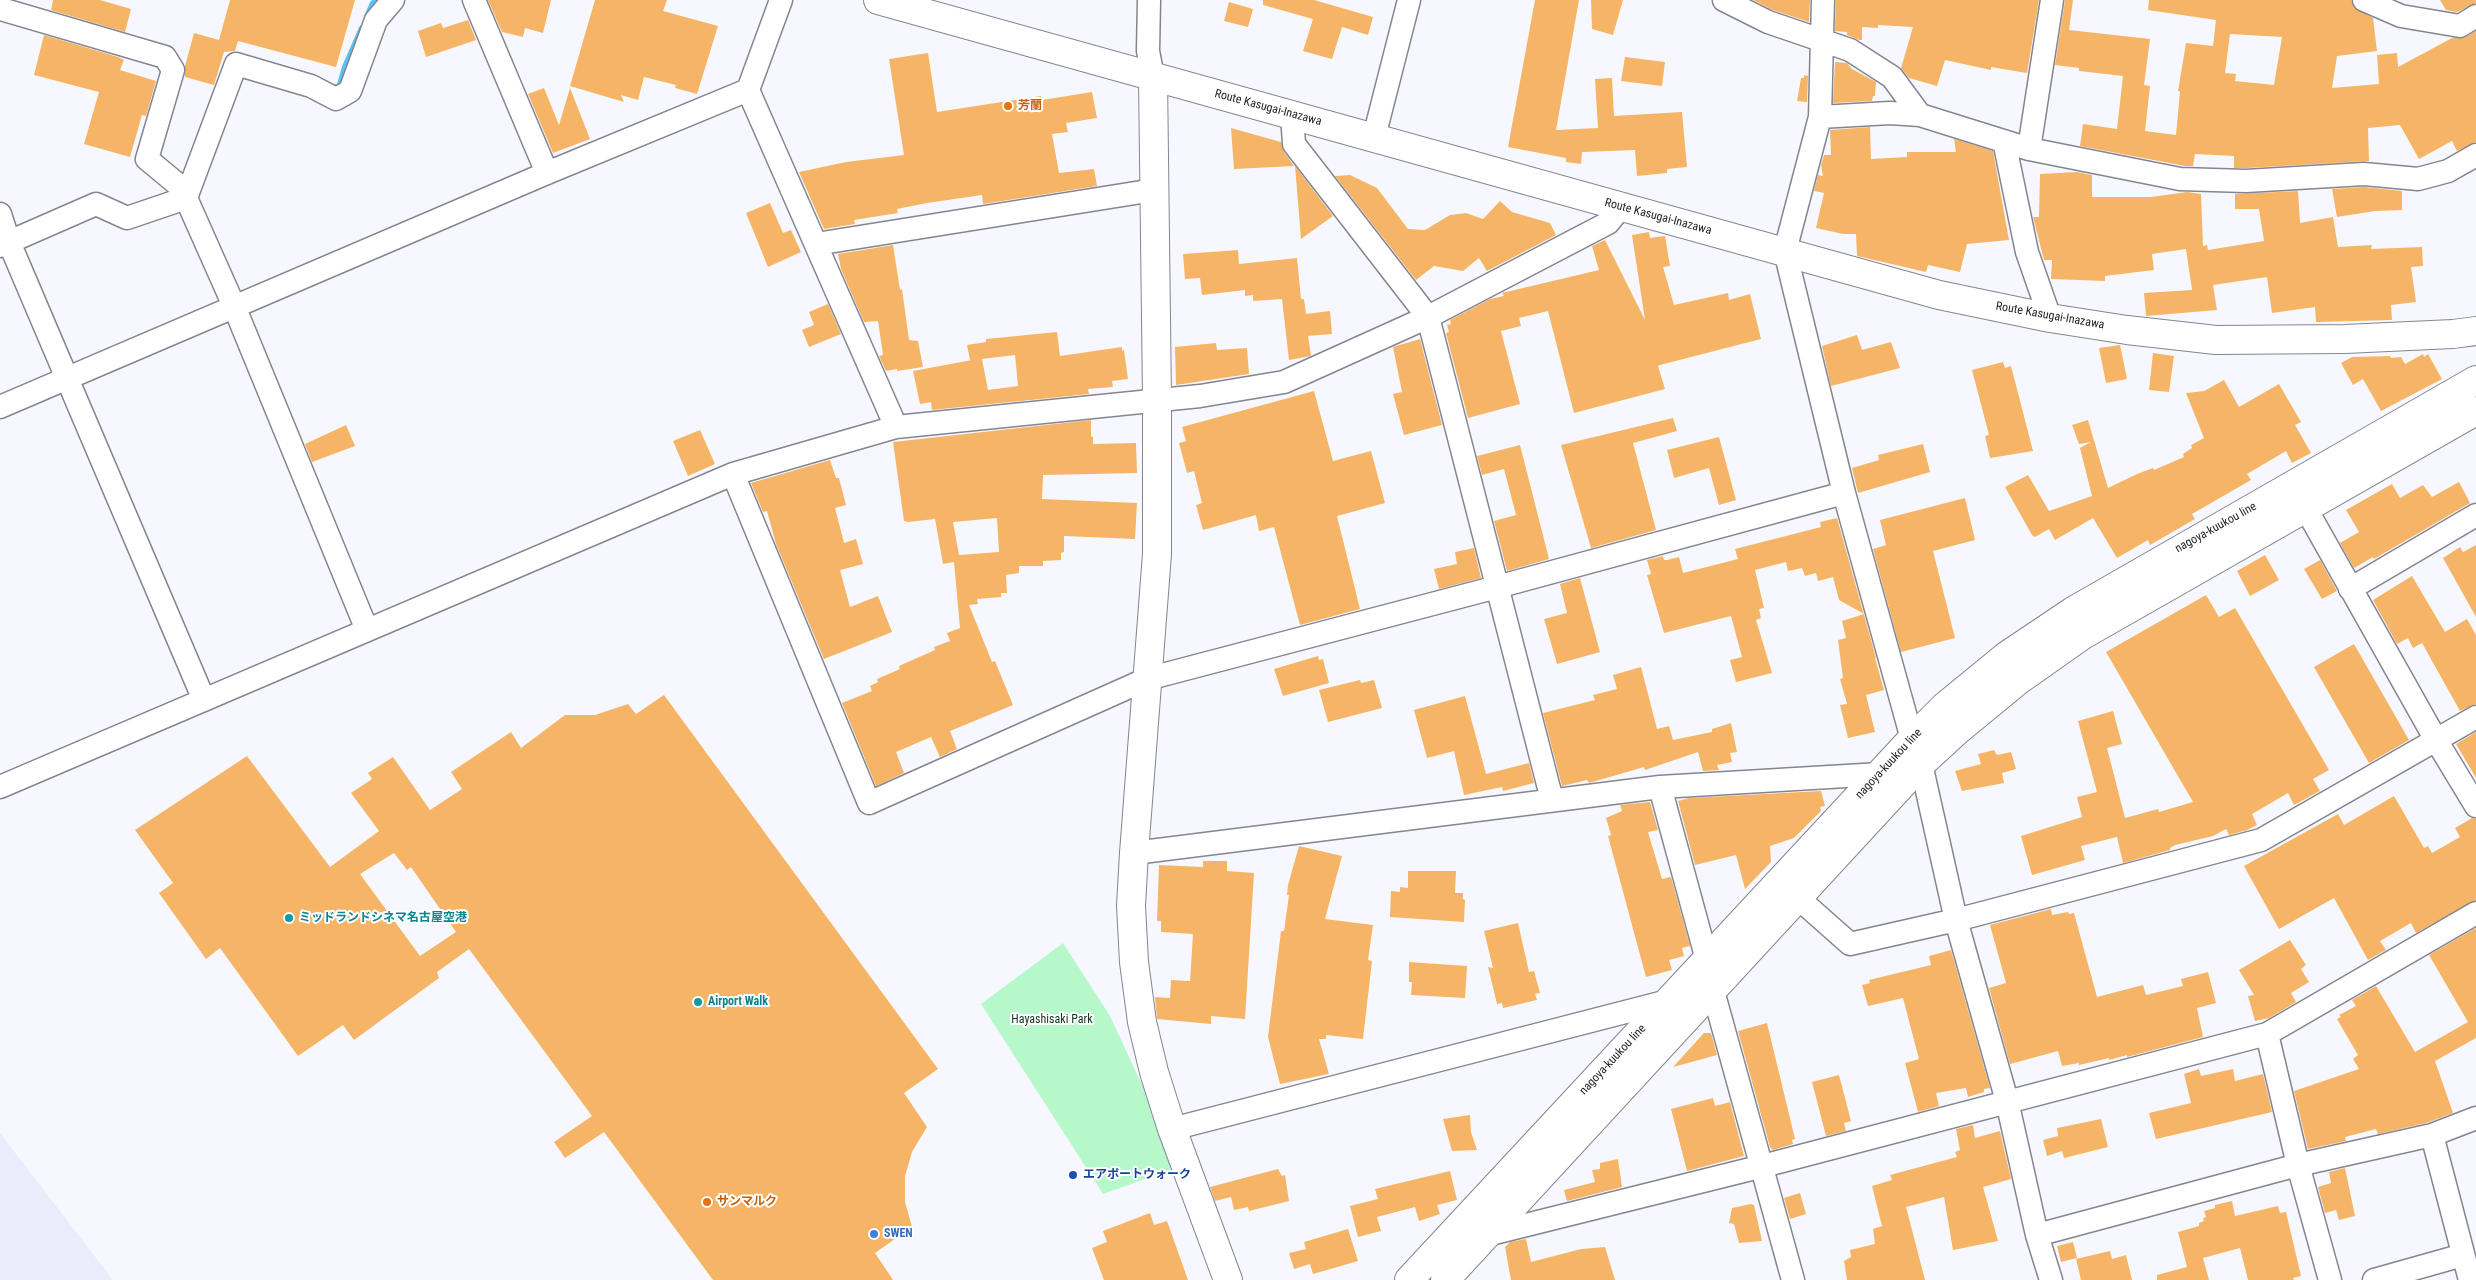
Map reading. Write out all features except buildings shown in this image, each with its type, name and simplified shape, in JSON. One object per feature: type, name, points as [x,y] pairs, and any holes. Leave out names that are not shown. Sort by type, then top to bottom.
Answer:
[{"type":"main road","name":"Route Kasugai-Inazawa","points":[[879,0],[1939,295],[2050,318],[2127,330],[2216,340],[2344,339],[2468,334]]},
{"type":"main road","points":[[1153,77],[1158,399],[1157,554],[1134,853],[1132,906],[1135,970],[1142,1022],[1152,1063],[1172,1129],[1228,1280]]},
{"type":"main road","name":"nagoya-kuukou line","points":[[1445,1280],[1798,898],[1916,751],[1945,706],[2006,656],[2073,611],[2476,380]]},
{"type":"main road","name":"nagoya-kuukou line","points":[[1409,1280],[1880,774],[2083,635],[2476,410]]},
{"type":"street","points":[[5,244],[96,204],[127,218],[187,195],[236,64],[311,86],[336,99],[350,90],[376,20],[392,0]]},
{"type":"street","points":[[474,0],[547,173]]},
{"type":"street","points":[[781,0],[748,90],[896,427]]},
{"type":"street","points":[[1149,0],[1148,51],[1153,77]]},
{"type":"street","points":[[1374,137],[1409,0]]},
{"type":"street","points":[[1724,0],[1768,22],[1850,50],[1892,77],[1920,115]]},
{"type":"street","points":[[1823,0],[1820,117],[1785,251],[1844,493],[1916,751],[1956,920],[2007,1101],[2037,1235],[2051,1280]]},
{"type":"street","points":[[2029,149],[2052,0]]},
{"type":"street","points":[[2364,0],[2401,16],[2460,26],[2476,16]]},
{"type":"street","points":[[2,7],[165,57],[172,70],[147,159],[187,195],[367,630]]},
{"type":"street","points":[[0,407],[547,173],[748,90]]},
{"type":"street","points":[[1820,117],[1890,113],[1920,115],[2029,149],[2180,179],[2246,181],[2364,174],[2418,179],[2448,171],[2476,155]]},
{"type":"street","points":[[1292,114],[1294,144],[1428,317],[1552,800]]},
{"type":"street","points":[[2004,141],[2028,252],[2050,318]]},
{"type":"street","points":[[816,244],[1154,190]]},
{"type":"street","points":[[0,787],[732,474],[896,427],[1200,396],[1284,382],[1428,317],[1608,224],[1621,207]]},
{"type":"street","points":[[0,214],[5,244],[69,377],[204,700]]},
{"type":"street","points":[[732,474],[869,803],[1147,679],[1497,588],[1844,493]]},
{"type":"street","points":[[2305,507],[2436,740],[2476,806]]},
{"type":"street","points":[[2350,589],[2476,515]]},
{"type":"street","points":[[1798,898],[1850,944],[1956,920],[2261,840],[2476,717]]},
{"type":"street","points":[[1134,853],[1660,787],[1880,774]]},
{"type":"street","points":[[1660,787],[1707,960]]},
{"type":"street","points":[[1486,1236],[1763,1166],[2267,1034],[2476,913]]},
{"type":"street","points":[[1714,991],[1793,1280]]},
{"type":"street","points":[[1172,1129],[1668,1001]]},
{"type":"street","points":[[2267,1034],[2298,1165],[2330,1280]]},
{"type":"street","points":[[2037,1235],[2298,1165],[2432,1135],[2476,1118]]},
{"type":"street","points":[[2432,1135],[2470,1280]]},
{"type":"street","points":[[2374,1280],[2463,1255]]},
{"type":"shaded area","points":[[0,1133],[113,1280],[0,1280]]},
{"type":"green space","name":"Hayashisaki Park","points":[[1063,943],[1110,1016],[1142,1085],[1176,1168],[1103,1194],[981,1004]]},
{"type":"waterway","points":[[367,17],[373,3],[378,0]]},
{"type":"waterway","points":[[336,87],[339,88],[345,67],[362,28]]},
{"type":"place","name":"芳蘭","points":[[1008,106]]},
{"type":"place","name":"ミッドランドシネマ名古屋空港","points":[[289,918]]},
{"type":"place","name":"Airport Walk","points":[[698,1002]]},
{"type":"place","name":"エアポートウォーク","points":[[1073,1175]]},
{"type":"place","name":"サンマルク","points":[[707,1202]]},
{"type":"place","name":"SWEN","points":[[874,1234]]}]
